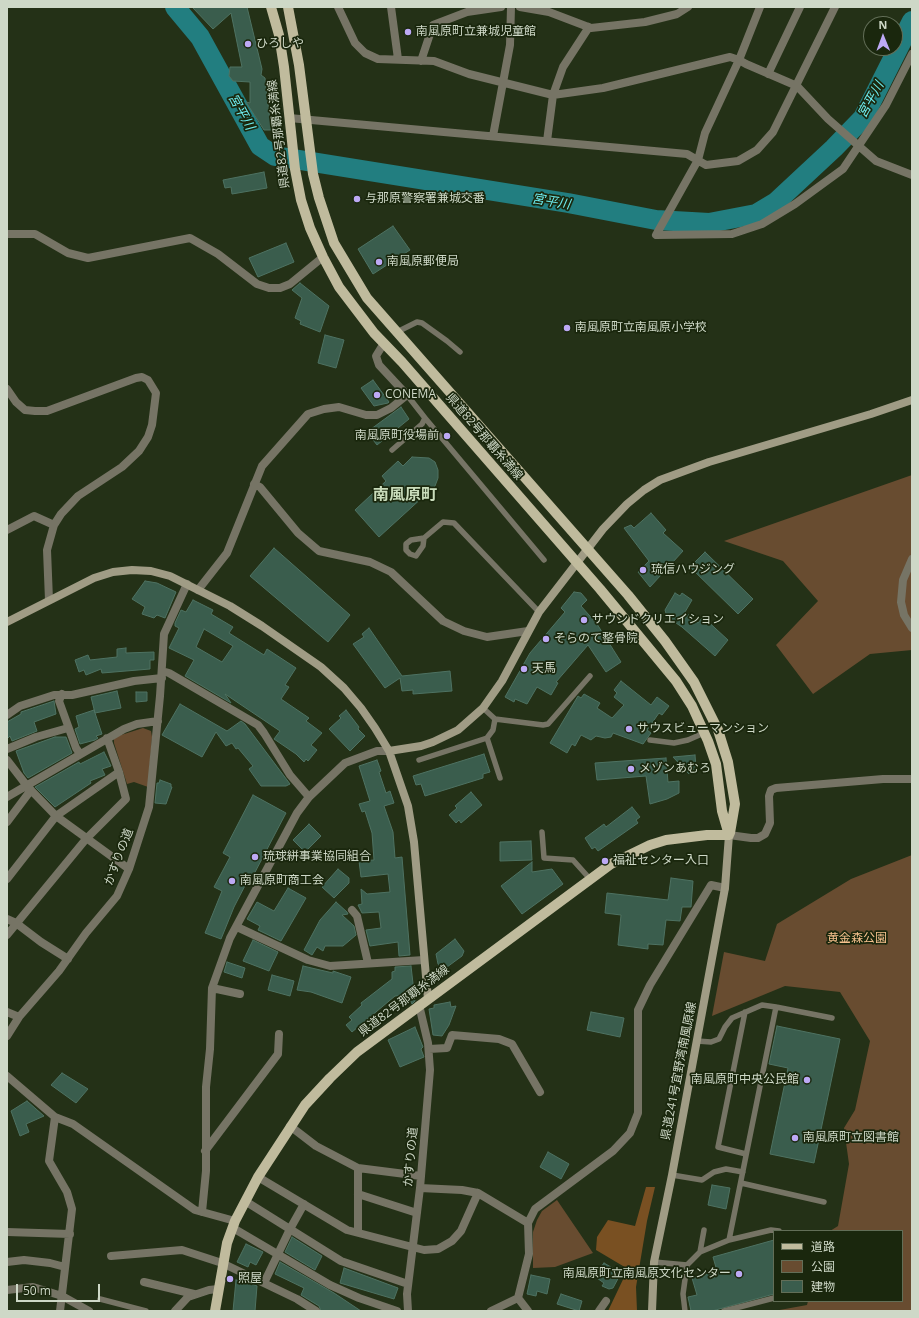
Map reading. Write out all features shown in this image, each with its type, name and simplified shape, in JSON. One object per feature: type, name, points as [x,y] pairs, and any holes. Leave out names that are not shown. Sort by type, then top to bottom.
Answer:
[{"type":"main road","name":"県道82号那覇糸満線","points":[[271,7],[279,35],[284,66],[295,169],[307,221],[323,258],[339,286],[358,313],[577,563],[676,681],[692,706],[716,764],[722,811],[729,835]]},
{"type":"main road","name":"県道82号那覇糸満線","points":[[288,7],[299,65],[313,174],[319,198],[334,243],[367,298],[628,595],[665,641],[694,682],[707,705],[718,730],[734,787],[735,810],[729,835]]},
{"type":"main road","name":"県道82号那覇糸満線","points":[[215,1311],[222,1263],[234,1224],[258,1177],[305,1105],[357,1052],[611,864],[650,845],[666,840],[700,836],[729,835]]},
{"type":"street","points":[[338,7],[355,43],[365,53],[378,59],[434,61],[469,74],[553,95],[603,88],[730,57],[797,86],[828,119],[859,148],[876,161],[912,175]]},
{"type":"street","points":[[391,7],[398,59]]},
{"type":"street","points":[[421,61],[432,25],[467,12],[501,7]]},
{"type":"street","points":[[493,136],[510,45],[511,7]]},
{"type":"street","points":[[520,7],[549,12],[588,27],[645,22],[677,14],[688,7]]},
{"type":"street","points":[[760,7],[739,60],[705,133],[698,160],[656,235],[732,234],[762,224],[795,204],[843,170],[859,148],[886,105],[912,54]]},
{"type":"street","points":[[768,74],[800,7]]},
{"type":"street","points":[[289,118],[686,154],[706,165],[738,161],[757,150],[773,132],[835,7]]},
{"type":"street","points":[[547,141],[553,95],[563,67],[588,27]]},
{"type":"street","points":[[7,234],[35,234],[68,253],[88,258],[190,238],[218,254],[257,284],[269,288],[280,288],[290,284],[323,258]]},
{"type":"street","points":[[198,590],[227,553],[262,466],[308,414],[324,409],[340,407],[366,415],[377,415],[391,408],[407,395],[379,366],[376,356],[384,343]]},
{"type":"street","points":[[7,389],[16,402],[25,410],[35,411],[47,411],[142,377],[148,380],[156,393],[152,425],[148,438],[139,451],[122,467],[78,496],[61,514],[54,526],[47,550],[49,600]]},
{"type":"street","points":[[202,1212],[206,1171],[206,1087],[210,1049],[212,988],[230,938],[238,927],[297,813],[309,797],[345,763],[377,751],[389,751],[421,746],[433,742],[458,730],[483,708],[502,681],[539,612],[603,529],[627,504],[660,480],[708,462],[912,400]]},
{"type":"street","points":[[254,484],[260,487],[298,533],[319,551],[370,562],[392,572],[443,621],[464,631],[487,637],[528,631]]},
{"type":"street","points":[[7,530],[34,516],[54,526]]},
{"type":"street","points":[[912,559],[903,580],[901,602],[904,615],[912,628]]},
{"type":"street","points":[[7,622],[94,578],[112,572],[132,570],[151,571],[170,576],[230,606],[262,626],[321,667],[344,688],[362,708],[389,751],[408,806],[424,960],[424,1002]]},
{"type":"street","name":"かすりの道","points":[[7,1036],[19,1017],[68,959],[117,896],[129,869],[149,807],[158,721],[164,634],[187,584]]},
{"type":"street","points":[[7,715],[20,706],[54,695],[72,695],[169,673],[258,725],[290,775],[309,797]]},
{"type":"street","points":[[62,694],[60,701],[68,728],[80,754]]},
{"type":"street","points":[[7,797],[29,788],[107,738],[137,724],[158,721]]},
{"type":"street","points":[[7,749],[36,737],[68,728]]},
{"type":"street","points":[[7,935],[86,839],[126,799],[119,772],[107,738]]},
{"type":"street","points":[[7,760],[29,788],[56,816],[129,869]]},
{"type":"street","points":[[7,879],[56,816],[119,772]]},
{"type":"street","points":[[729,835],[758,838],[765,834],[770,824],[769,796],[771,790],[776,788],[883,779],[912,779]]},
{"type":"street","points":[[7,822],[29,788]]},
{"type":"street","name":"県道241号宜野湾南風原線","points":[[652,1311],[654,1262],[672,1175],[725,888],[729,835]]},
{"type":"street","points":[[492,1311],[518,1298],[529,1254],[528,1223],[535,1209],[613,1151],[630,1133],[638,1113],[638,1010],[650,984],[711,885],[725,888]]},
{"type":"street","points":[[352,910],[357,916],[368,963]]},
{"type":"street","points":[[7,919],[16,923],[41,942],[68,959]]},
{"type":"street","points":[[238,927],[308,960],[330,966],[424,960]]},
{"type":"street","points":[[212,988],[240,994]]},
{"type":"street","name":"かすりの道","points":[[408,1311],[408,1284],[420,1188],[430,1070],[424,1002]]},
{"type":"street","points":[[7,1012],[19,1017]]},
{"type":"street","points":[[205,1151],[278,1054],[279,1034]]},
{"type":"street","points":[[429,1048],[447,1048],[452,1035],[499,1039],[512,1044],[540,1092]]},
{"type":"street","points":[[7,1076],[55,1116],[73,1124],[194,1210],[234,1224],[278,1255],[330,1285],[359,1298],[397,1311]]},
{"type":"street","points":[[55,1116],[49,1161],[67,1192],[72,1209],[60,1311]]},
{"type":"street","points":[[290,1126],[316,1146],[358,1168],[421,1176]]},
{"type":"street","points":[[358,1168],[358,1232]]},
{"type":"street","points":[[258,1177],[347,1230],[380,1237],[413,1248],[438,1249],[452,1241],[461,1231],[478,1194]]},
{"type":"street","points":[[420,1188],[462,1190],[478,1194],[528,1223]]},
{"type":"street","points":[[358,1194],[417,1213]]},
{"type":"street","points":[[246,1201],[341,1261],[408,1284]]},
{"type":"street","points":[[264,1283],[304,1204]]},
{"type":"street","points":[[7,1232],[70,1234]]},
{"type":"street","points":[[111,1256],[182,1250],[222,1263],[264,1283],[316,1311]]},
{"type":"street","points":[[7,1262],[24,1260],[50,1263],[65,1267]]},
{"type":"street","points":[[144,1282],[194,1294]]},
{"type":"street","points":[[7,1290],[33,1287],[62,1296],[89,1311]]},
{"type":"street","points":[[175,1311],[188,1297],[194,1294],[218,1289]]},
{"type":"street","points":[[518,1298],[528,1311]]},
{"type":"street","points":[[599,1311],[606,1301]]},
{"type":"lane","points":[[397,332],[417,322],[422,323],[460,352]]},
{"type":"lane","points":[[407,395],[544,560]]},
{"type":"lane","points":[[392,450],[422,424],[425,418]]},
{"type":"lane","points":[[424,538],[442,522],[454,523],[539,612]]},
{"type":"lane","points":[[483,708],[495,719],[543,725],[548,724],[590,676]]},
{"type":"lane","points":[[419,760],[487,738],[493,730],[495,719]]},
{"type":"lane","points":[[650,740],[674,743],[688,740],[704,733]]},
{"type":"lane","points":[[487,738],[500,778]]},
{"type":"lane","points":[[542,832],[544,858],[573,860],[590,879]]},
{"type":"lane","points":[[697,1041],[711,1042],[719,1039],[725,1027],[732,1018],[762,1005],[832,1018]]},
{"type":"lane","points":[[729,1240],[776,1007]]},
{"type":"lane","points":[[745,1012],[718,1147],[746,1154]]},
{"type":"lane","points":[[672,1175],[702,1180],[714,1172],[726,1168],[743,1172]]},
{"type":"lane","points":[[740,1183],[824,1202]]},
{"type":"lane","points":[[700,1252],[704,1230]]},
{"type":"lane","points":[[685,1311],[683,1294],[687,1265],[700,1252],[729,1240],[773,1230]]},
{"type":"lane","points":[[654,1262],[687,1265]]},
{"type":"lane","points":[[724,1311],[773,1298]]},
{"type":"lane","points":[[100,1299],[146,1311]]},
{"type":"green space","points":[[912,475],[912,650],[870,654],[813,694],[776,645],[818,601],[783,561],[724,541]]},
{"type":"green space","points":[[143,728],[151,731],[152,737],[148,787],[134,782],[127,784],[114,743],[114,738]]},
{"type":"green space","name":"黄金森公園","points":[[912,855],[912,1311],[774,1311],[807,1305],[808,1302],[903,1302],[903,1230],[832,1230],[838,1226],[849,1164],[844,1128],[855,1110],[870,1041],[840,992],[785,986],[712,1016],[724,952],[765,961],[777,924],[851,879]]},
{"type":"green space","points":[[557,1200],[593,1253],[555,1267],[533,1268],[533,1232],[537,1220],[542,1211]]},
{"type":"shaded area","points":[[646,1187],[655,1187],[647,1221],[636,1287],[637,1311],[608,1311],[628,1269],[596,1250],[597,1237],[608,1220],[635,1226]]},
{"type":"building","points":[[192,7],[247,7],[262,69],[261,75],[265,78],[271,130],[264,130],[246,102],[250,103],[250,82],[233,81],[229,76],[230,67],[242,67],[231,13],[213,29]]},
{"type":"building","points":[[264,172],[267,188],[232,194],[231,187],[225,188],[223,180]]},
{"type":"building","name":"南風原郵便局","points":[[393,226],[410,250],[373,274],[358,249]]},
{"type":"building","points":[[286,243],[294,262],[258,277],[249,258]]},
{"type":"building","points":[[300,283],[329,306],[320,332],[300,324],[301,321],[295,318],[302,298],[292,290]]},
{"type":"building","points":[[325,335],[344,340],[336,368],[318,363]]},
{"type":"building","points":[[373,380],[389,402],[388,403],[374,406],[361,388]]},
{"type":"building","points":[[401,407],[409,419],[377,445],[367,432]]},
{"type":"building","points":[[412,457],[429,458],[435,462],[438,470],[438,478],[435,486],[379,537],[355,510],[386,481],[382,476],[398,461],[403,466]]},
{"type":"building","points":[[651,513],[666,530],[663,533],[683,551],[650,587],[638,572],[649,561],[624,528],[631,525],[634,528]]},
{"type":"building","points":[[274,548],[350,615],[328,642],[250,576]]},
{"type":"building","points":[[705,552],[753,599],[738,614],[690,567]]},
{"type":"building","points":[[145,581],[157,583],[176,592],[165,618],[157,615],[154,618],[142,614],[145,607],[132,599]]},
{"type":"building","points":[[574,592],[581,593],[587,600],[581,606],[597,624],[621,662],[606,672],[588,645],[556,682],[558,683],[551,695],[537,687],[527,704],[515,699],[514,702],[505,697],[530,653],[565,612],[561,608]]},
{"type":"building","points":[[675,593],[680,596],[682,593],[692,600],[685,612],[698,623],[703,617],[728,640],[715,656],[682,627],[667,617],[665,610]]},
{"type":"building","points":[[193,600],[213,610],[211,614],[233,627],[229,633],[264,655],[267,649],[296,668],[285,685],[289,687],[281,699],[309,718],[306,721],[322,733],[311,745],[317,750],[308,761],[306,759],[304,762],[296,754],[274,739],[280,731],[225,694],[231,703],[185,676],[194,660],[169,648],[179,628],[175,626],[175,623],[181,610],[186,612]],"holes":[[[204,629],[233,646],[222,662],[196,647]]]},
{"type":"building","points":[[369,628],[402,676],[450,671],[452,691],[413,694],[413,690],[402,691],[400,678],[385,688],[353,644],[364,637],[362,634]]},
{"type":"building","points":[[126,648],[126,653],[154,652],[154,660],[150,660],[150,669],[102,673],[101,669],[86,675],[84,670],[79,672],[75,660],[88,655],[90,660],[117,657],[117,649]]},
{"type":"building","points":[[621,681],[651,705],[657,697],[669,706],[662,715],[659,713],[647,730],[651,733],[643,744],[613,733],[611,737],[605,738],[596,736],[591,740],[581,735],[575,746],[572,744],[567,753],[550,743],[578,696],[581,698],[584,694],[600,703],[597,708],[612,718],[624,705],[614,697],[617,693],[614,690]]},
{"type":"building","points":[[117,691],[121,708],[95,713],[91,697]]},
{"type":"building","points":[[136,692],[147,692],[147,701],[136,702]]},
{"type":"building","points":[[54,701],[56,714],[34,722],[37,731],[12,741],[10,736],[7,739],[7,722],[21,714],[21,712]]},
{"type":"building","points":[[180,704],[227,731],[241,721],[245,724],[290,784],[286,786],[261,786],[249,769],[253,766],[238,748],[236,749],[232,743],[226,746],[216,732],[202,757],[162,735]]},
{"type":"building","points":[[94,710],[102,734],[96,736],[98,738],[95,740],[80,744],[75,729],[79,727],[76,716]]},
{"type":"building","points":[[346,710],[359,727],[358,729],[365,736],[350,751],[329,729],[341,718],[339,716]]},
{"type":"building","points":[[55,737],[66,737],[72,753],[28,778],[24,773],[16,751]]},
{"type":"building","points":[[104,752],[111,766],[102,769],[105,775],[90,781],[91,783],[55,807],[35,787],[79,762],[80,764]]},
{"type":"building","points":[[484,754],[490,772],[483,774],[483,778],[425,796],[421,784],[416,785],[413,776]]},
{"type":"building","points":[[695,755],[696,768],[689,774],[673,757]]},
{"type":"building","name":"メゾンあむろ","points":[[666,758],[668,782],[679,781],[679,793],[667,799],[650,804],[646,776],[597,780],[595,763]]},
{"type":"building","points":[[377,760],[381,771],[379,772],[386,793],[390,791],[394,803],[384,806],[393,832],[395,858],[402,857],[410,955],[399,956],[398,942],[370,946],[366,930],[381,928],[379,912],[362,913],[358,905],[362,904],[361,889],[367,894],[390,892],[388,874],[361,877],[359,861],[374,860],[372,833],[365,811],[362,812],[359,804],[370,801],[359,766]]},
{"type":"building","points":[[160,780],[171,784],[172,787],[166,804],[155,803],[157,783],[159,783]]},
{"type":"building","points":[[471,792],[482,805],[461,823],[459,820],[456,823],[449,815],[457,808],[455,806]]},
{"type":"building","points":[[253,795],[286,813],[253,876],[251,874],[234,907],[221,939],[205,933],[222,891],[214,887],[230,857],[223,853]]},
{"type":"building","points":[[632,807],[640,817],[636,820],[638,823],[598,851],[595,847],[592,849],[585,838],[604,824],[606,827]]},
{"type":"building","points":[[309,824],[321,836],[305,852],[293,840]]},
{"type":"building","points":[[531,841],[532,860],[500,861],[500,842]]},
{"type":"building","points":[[532,862],[532,872],[552,869],[563,884],[522,914],[501,886]]},
{"type":"building","points":[[338,869],[349,878],[349,883],[334,898],[322,887]]},
{"type":"building","points":[[671,878],[693,881],[691,907],[682,907],[680,921],[666,920],[663,945],[648,944],[648,949],[618,945],[621,915],[605,913],[607,893],[668,900]]},
{"type":"building","points":[[288,888],[306,898],[281,941],[258,930],[260,926],[247,919],[257,902],[274,911]]},
{"type":"building","points":[[336,902],[347,912],[348,914],[342,915],[354,926],[356,935],[343,946],[325,946],[323,951],[317,947],[312,955],[304,950],[320,920]]},
{"type":"building","points":[[455,939],[464,951],[462,956],[443,970],[438,964],[436,954]]},
{"type":"building","points":[[253,940],[278,952],[269,971],[243,961]]},
{"type":"building","points":[[227,962],[245,968],[242,978],[224,972]]},
{"type":"building","points":[[303,966],[333,973],[333,971],[351,977],[342,1003],[311,992],[297,990]]},
{"type":"building","points":[[411,966],[415,1001],[412,1004],[407,995],[395,996],[352,1032],[346,1025],[352,1020],[349,1017],[362,1005],[361,1003],[392,979],[392,972],[395,971],[395,967]]},
{"type":"building","points":[[272,975],[294,981],[290,996],[268,990]]},
{"type":"building","points":[[450,1002],[451,1007],[456,1006],[449,1025],[442,1036],[433,1035],[429,1009],[434,1008],[434,1005]]},
{"type":"building","points":[[591,1012],[624,1018],[620,1037],[587,1030]]},
{"type":"building","points":[[777,1026],[840,1039],[814,1163],[770,1154],[788,1068],[769,1064]]},
{"type":"building","points":[[415,1027],[423,1047],[421,1049],[424,1057],[400,1067],[388,1040]]},
{"type":"building","points":[[62,1073],[88,1089],[76,1103],[51,1085]]},
{"type":"building","points":[[27,1101],[44,1116],[26,1124],[29,1132],[20,1136],[11,1111]]},
{"type":"building","points":[[548,1152],[569,1164],[561,1179],[540,1167]]},
{"type":"building","points":[[712,1185],[730,1188],[726,1209],[708,1205]]},
{"type":"building","points":[[292,1237],[322,1256],[315,1270],[285,1252]]},
{"type":"building","name":"南風原町立南風原文化センター","points":[[773,1240],[773,1294],[712,1311],[691,1311],[688,1297],[697,1295],[692,1278],[717,1271],[713,1257]]},
{"type":"building","points":[[246,1244],[263,1252],[256,1265],[250,1262],[248,1267],[237,1262]]},
{"type":"building","points":[[280,1262],[334,1293],[361,1311],[321,1311],[319,1306],[301,1295],[304,1288],[275,1274]]},
{"type":"building","points":[[604,1263],[621,1273],[613,1288],[609,1289],[602,1286],[604,1283],[594,1276]]},
{"type":"building","points":[[344,1268],[398,1288],[394,1299],[340,1283]]},
{"type":"building","points":[[531,1275],[550,1279],[547,1294],[537,1291],[536,1296],[527,1294]]},
{"type":"building","points":[[236,1280],[248,1282],[257,1286],[255,1311],[233,1311]]},
{"type":"building","points":[[561,1294],[582,1301],[579,1311],[557,1304]]},
{"type":"waterway","name":"宮平川","points":[[175,7],[200,37],[260,146],[275,156],[568,203],[656,220],[709,223],[756,214],[776,202],[834,148],[863,118],[912,21]]},
{"type":"place","name":"南風原町立兼城児童館","points":[[408,32]]},
{"type":"place","name":"ひろしや","points":[[248,44]]},
{"type":"place","name":"与那原警察署兼城交番","points":[[357,199]]},
{"type":"place","name":"南風原郵便局","points":[[379,262]]},
{"type":"place","name":"南風原町立南風原小学校","points":[[567,328]]},
{"type":"place","name":"CONEMA","points":[[377,395]]},
{"type":"place","name":"南風原町役場前","points":[[447,436]]},
{"type":"place","name":"琉信ハウジング","points":[[643,570]]},
{"type":"place","name":"サウンドクリエイション","points":[[584,620]]},
{"type":"place","name":"そらのて整骨院","points":[[546,639]]},
{"type":"place","name":"天馬","points":[[524,669]]},
{"type":"place","name":"サウスビューマンション","points":[[629,729]]},
{"type":"place","name":"メゾンあむろ","points":[[631,769]]},
{"type":"place","name":"琉球絣事業協同組合","points":[[255,857]]},
{"type":"place","name":"福祉センター入口","points":[[605,861]]},
{"type":"place","name":"南風原町商工会","points":[[232,881]]},
{"type":"place","name":"南風原町中央公民館","points":[[807,1080]]},
{"type":"place","name":"南風原町立図書館","points":[[795,1138]]},
{"type":"place","name":"南風原町立南風原文化センター","points":[[739,1274]]},
{"type":"place","name":"照屋","points":[[230,1279]]},
{"type":"district","name":"南風原町","points":[[405,495]]}]
